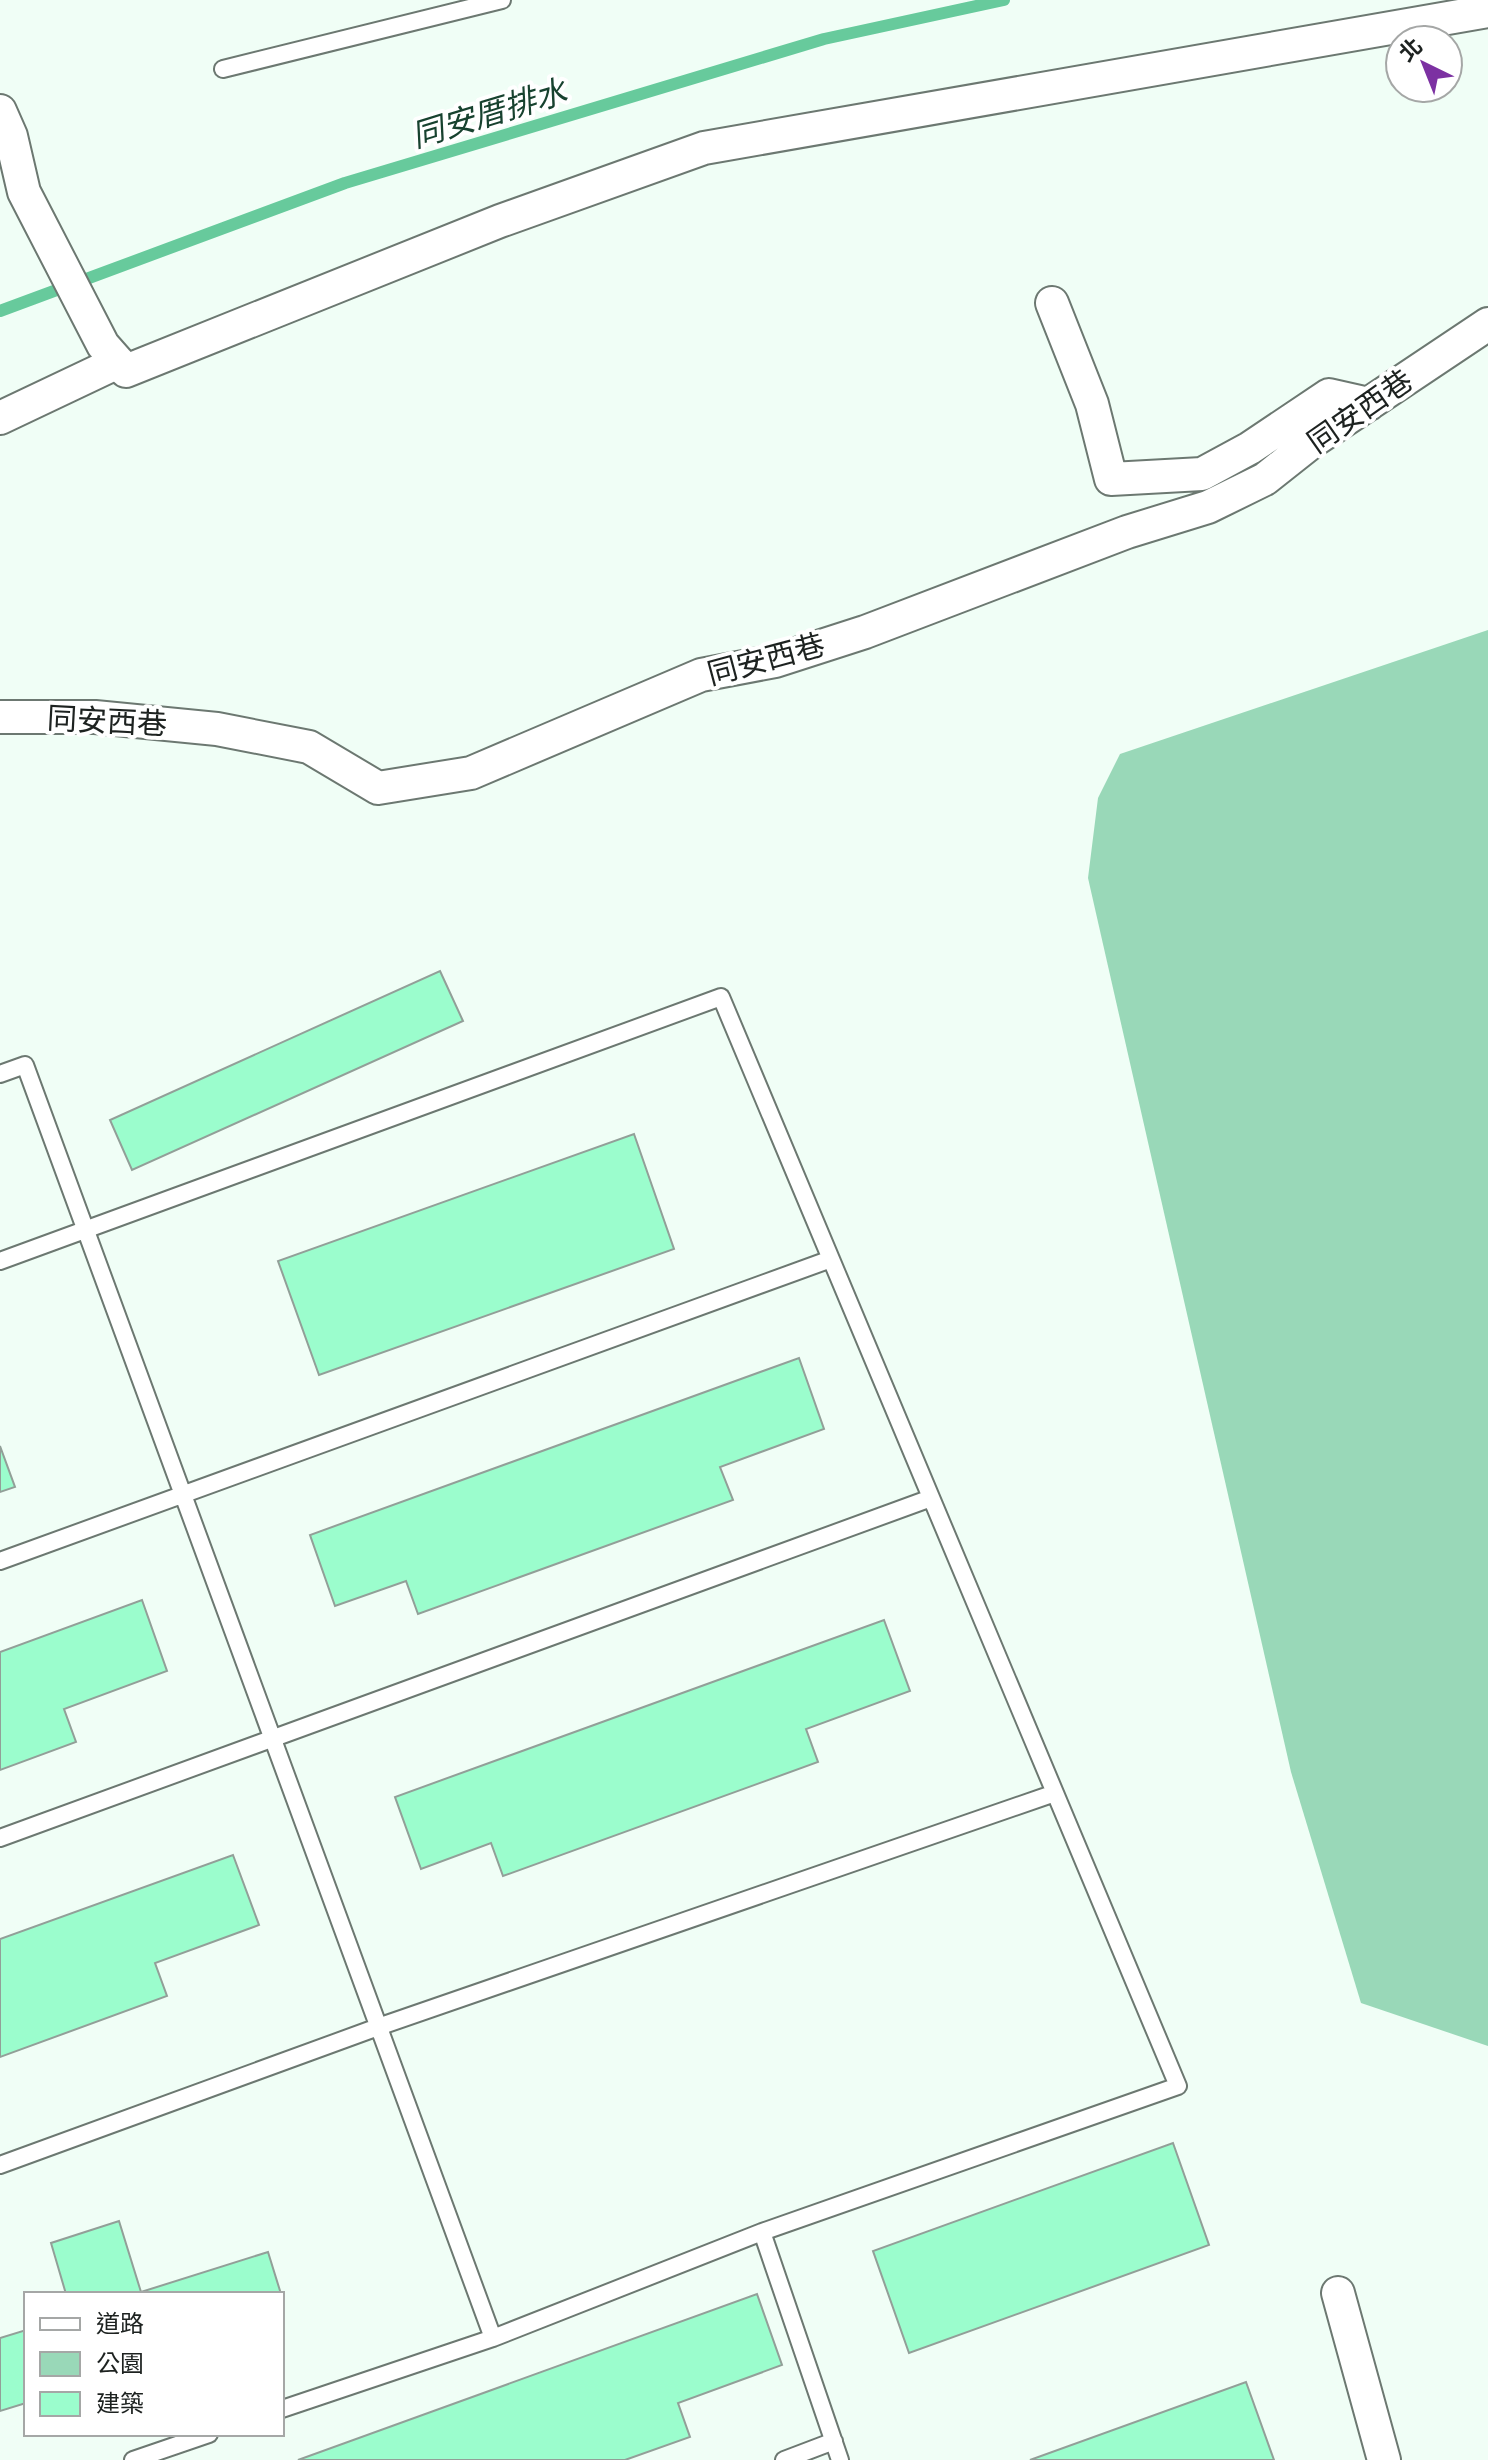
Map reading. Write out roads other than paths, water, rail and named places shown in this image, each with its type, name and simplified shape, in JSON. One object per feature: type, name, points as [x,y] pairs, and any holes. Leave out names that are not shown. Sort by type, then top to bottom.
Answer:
[{"type":"street","points":[[0,111],[11,136],[24,192],[111,354],[126,371],[500,221],[704,148],[1488,11]]},
{"type":"street","points":[[1052,303],[1092,404],[1111,479],[1202,474],[1250,448],[1329,395],[1369,404]]},
{"type":"street","name":"同安西巷","points":[[0,717],[95,717],[217,729],[309,747],[378,788],[471,773],[701,675],[775,661],[865,632],[1127,532],[1208,507],[1265,479],[1313,441],[1488,324]]},
{"type":"street","points":[[0,418],[111,354]]},
{"type":"street","points":[[1338,2293],[1384,2460]]},
{"type":"lane","points":[[223,69],[502,0]]},
{"type":"lane","points":[[0,1261],[721,997],[1178,2086],[762,2232],[493,2338],[284,2408]]},
{"type":"lane","points":[[0,1074],[25,1065],[493,2338]]},
{"type":"lane","points":[[0,1561],[831,1259]]},
{"type":"lane","points":[[0,1838],[271,1736],[931,1498]]},
{"type":"lane","points":[[0,2165],[378,2027],[1055,1793]]},
{"type":"lane","points":[[762,2232],[840,2460]]},
{"type":"lane","points":[[141,2459],[204,2436]]},
{"type":"lane","points":[[784,2460],[834,2441]]},
{"type":"waterway","name":"同安厝排水","points":[[0,311],[345,183],[824,39],[1004,0]]}]
